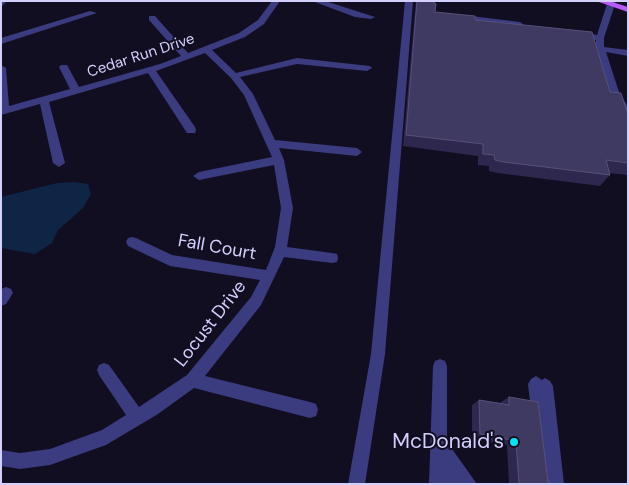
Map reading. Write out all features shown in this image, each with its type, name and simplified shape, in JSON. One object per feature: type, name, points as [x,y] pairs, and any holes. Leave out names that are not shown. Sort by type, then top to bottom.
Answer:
[{"type":"main road","points":[[600,1],[628,10]]},
{"type":"street","points":[[1,5],[2,1]]},
{"type":"street","name":"Cedar Run Drive","points":[[3,112],[151,70],[206,50],[242,35],[261,22],[276,1]]},
{"type":"street","points":[[316,1],[352,14],[371,17]]},
{"type":"street","points":[[356,484],[378,354],[409,1]]},
{"type":"street","points":[[611,3],[600,38],[600,50],[614,92],[628,120]]},
{"type":"street","points":[[1,41],[93,13]]},
{"type":"street","points":[[453,15],[532,27]]},
{"type":"street","points":[[152,18],[187,57]]},
{"type":"street","points":[[571,33],[600,38]]},
{"type":"street","name":"Locust Drive","points":[[1,458],[20,461],[50,456],[106,437],[192,380],[256,301],[269,276],[280,250],[287,208],[279,160],[248,94],[234,76],[206,50]]},
{"type":"street","points":[[600,50],[628,53]]},
{"type":"street","points":[[234,76],[297,61],[367,68]]},
{"type":"street","points":[[64,67],[76,91]]},
{"type":"street","points":[[1,68],[3,112]]},
{"type":"street","points":[[151,70],[191,130]]},
{"type":"street","points":[[44,100],[59,163]]},
{"type":"street","points":[[271,143],[357,152]]},
{"type":"street","points":[[199,176],[279,160]]},
{"type":"street","name":"Fall Court","points":[[132,242],[170,260],[269,276]]},
{"type":"street","points":[[280,250],[332,258]]},
{"type":"street","points":[[438,484],[440,366]]},
{"type":"street","points":[[104,370],[124,397],[136,418]]},
{"type":"street","points":[[192,380],[310,410]]},
{"type":"street","points":[[548,484],[541,385],[556,484]]},
{"type":"street","points":[[438,444],[469,484]]},
{"type":"street","points":[[453,463],[454,484]]},
{"type":"water","points":[[74,182],[88,184],[91,194],[83,208],[58,230],[52,243],[35,254],[1,248],[1,197],[57,183]]},
{"type":"building","points":[[417,1],[432,1],[436,4],[435,12],[475,16],[475,20],[592,32],[610,92],[621,93],[628,115],[628,163],[606,160],[610,175],[504,162],[495,160],[494,155],[483,154],[483,144],[406,135]]},
{"type":"building","name":"McDonald's","points":[[509,397],[538,402],[548,482],[553,484],[519,484],[516,441],[480,434],[479,400],[509,405]]},
{"type":"place","name":"McDonald's","points":[[514,442]]}]
